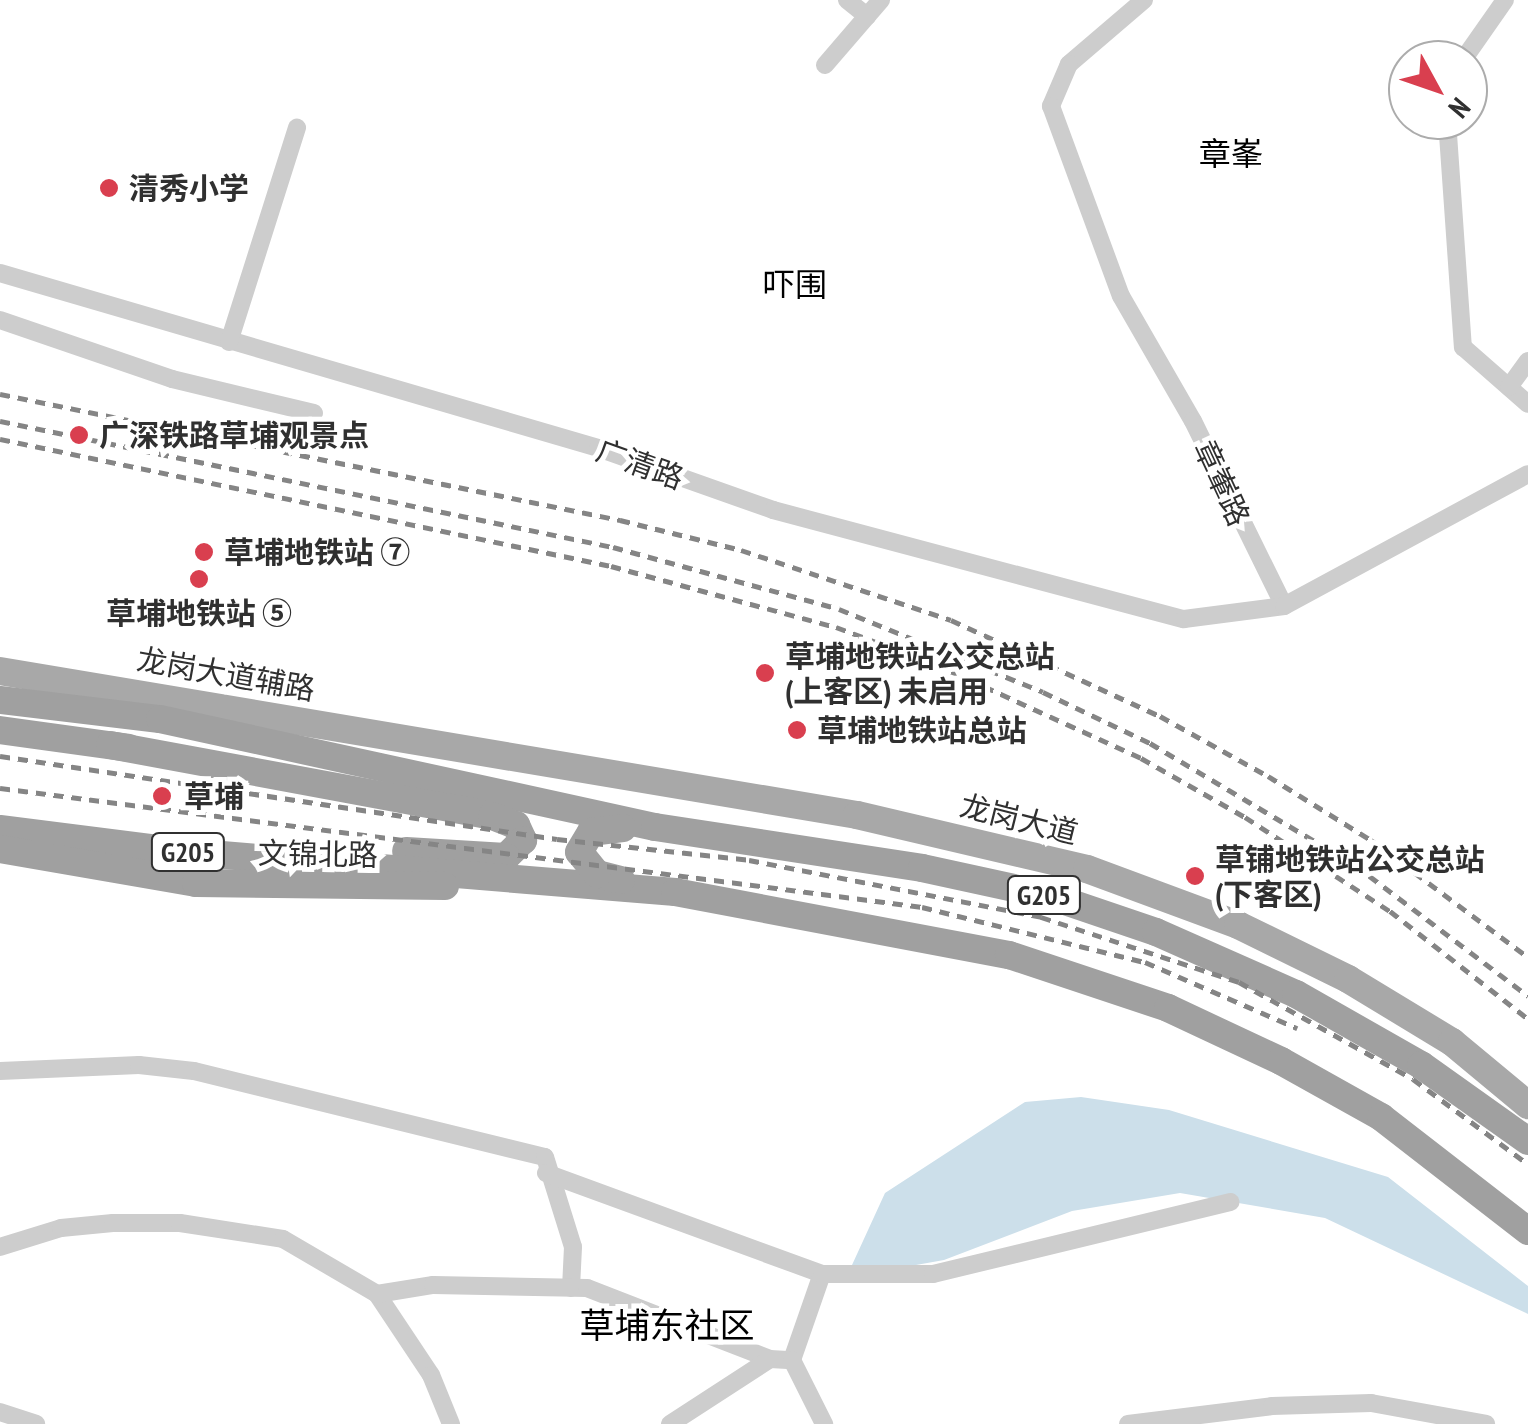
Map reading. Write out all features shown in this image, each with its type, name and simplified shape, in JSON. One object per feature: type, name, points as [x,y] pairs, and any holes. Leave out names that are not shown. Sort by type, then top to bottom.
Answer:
[{"type":"highway","points":[[0,700],[160,719],[508,796]]},
{"type":"highway","name":"G205","points":[[0,730],[508,796],[654,827],[922,868],[1050,896],[1156,932],[1339,1017],[1453,1086],[1528,1141]]},
{"type":"highway","points":[[110,745],[492,816],[516,825],[523,840],[514,854],[498,857],[289,842],[115,844]]},
{"type":"highway","points":[[654,827],[591,832],[579,852],[582,864],[597,874],[675,892]]},
{"type":"highway","name":"文锦北路","points":[[0,829],[115,844],[377,865],[517,882]]},
{"type":"highway","name":"文锦北路","points":[[0,849],[196,883],[412,888],[517,882]]},
{"type":"highway","name":"G205","points":[[517,882],[675,892],[896,930],[1111,988],[1281,1061],[1381,1117],[1471,1183],[1528,1232]]},
{"type":"main road","name":"龙岗大道辅路","points":[[0,671],[172,696],[439,747]]},
{"type":"main road","name":"龙岗大道","points":[[439,747],[876,818],[1130,883],[1238,925],[1364,988],[1452,1042],[1528,1105]]},
{"type":"street","points":[[847,0],[867,16]]},
{"type":"street","points":[[825,65],[881,0]]},
{"type":"street","name":"章輋路","points":[[1144,0],[1069,64],[1051,106],[1121,296],[1193,420],[1284,606]]},
{"type":"street","points":[[1478,40],[1505,0]]},
{"type":"street","points":[[229,342],[297,127]]},
{"type":"street","points":[[1448,140],[1463,347],[1528,404]]},
{"type":"street","name":"广清路","points":[[0,272],[580,442],[773,510],[1113,604],[1213,619],[1284,606]]},
{"type":"street","points":[[0,320],[172,379],[314,414]]},
{"type":"street","points":[[1509,387],[1528,361]]},
{"type":"street","points":[[1284,606],[1528,474]]},
{"type":"street","points":[[0,1071],[139,1064],[194,1071],[545,1157],[546,1173],[573,1248],[571,1288]]},
{"type":"street","points":[[546,1173],[822,1274],[933,1274],[1230,1202]]},
{"type":"street","points":[[0,1247],[62,1228],[113,1223],[238,1229],[322,1257],[378,1294],[431,1375],[450,1424]]},
{"type":"street","points":[[822,1274],[792,1360],[824,1424]]},
{"type":"street","points":[[378,1294],[433,1285],[587,1288],[770,1359],[792,1360]]},
{"type":"street","points":[[670,1424],[698,1416],[770,1359]]},
{"type":"street","points":[[1128,1424],[1272,1406],[1371,1404],[1486,1424]]},
{"type":"street","points":[[0,1412],[36,1424]]},
{"type":"water","points":[[1081,1097],[1169,1110],[1388,1177],[1528,1286],[1528,1314],[1325,1218],[1180,1193],[1072,1211],[944,1260],[888,1270],[852,1265],[885,1193],[1025,1102]]},
{"type":"railway","points":[[0,394],[620,520],[741,550],[951,620],[1160,716],[1268,776],[1371,840],[1528,957]]},
{"type":"railway","points":[[0,421],[613,547],[839,609],[1043,692],[1150,743],[1355,865],[1528,996]]},
{"type":"railway","points":[[0,439],[611,566],[836,627],[935,664],[1141,758],[1245,817],[1390,911],[1528,1019]]},
{"type":"railway","points":[[0,756],[557,839],[749,860],[1041,917],[1239,982],[1413,1079],[1528,1164]]},
{"type":"railway","points":[[0,788],[922,907],[1145,962],[1297,1028]]},
{"type":"place","name":"清秀小学","points":[[109,188]]},
{"type":"place","name":"广深铁路草埔观景点","points":[[79,435]]},
{"type":"place","name":"草埔地铁站 ⑦","points":[[204,552]]},
{"type":"place","name":"草埔地铁站 ⑤","points":[[199,579]]},
{"type":"place","name":"草埔地铁站公交总站 (上客区) 未启用","points":[[765,673]]},
{"type":"place","name":"草埔地铁站总站","points":[[797,730]]},
{"type":"place","name":"草埔","points":[[162,796]]},
{"type":"place","name":"草铺地铁站公交总站 (下客区)","points":[[1195,876]]},
{"type":"district","name":"章峯","points":[[1231,153]]},
{"type":"district","name":"吓围","points":[[795,284]]},
{"type":"district","name":"草埔东社区","points":[[667,1325]]}]
